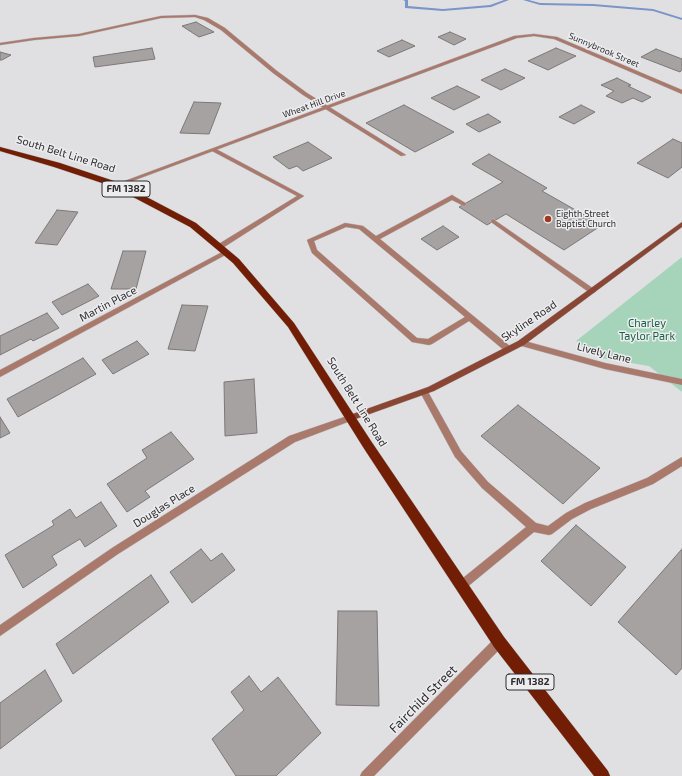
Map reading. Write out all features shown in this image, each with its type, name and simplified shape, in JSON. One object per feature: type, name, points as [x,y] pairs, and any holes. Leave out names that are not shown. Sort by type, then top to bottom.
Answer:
[{"type":"main road","name":"South Belt Line Road","points":[[0,149],[57,164],[117,185],[193,225],[236,261],[291,325],[350,418],[499,642],[603,776]]},
{"type":"street","points":[[0,44],[34,38],[79,35],[161,17],[195,16],[206,19],[223,29],[275,72],[328,108],[403,155]]},
{"type":"street","name":"Sunnybrook Street","points":[[516,37],[538,35],[555,38],[682,92]]},
{"type":"street","name":"Wheat Hill Drive","points":[[117,185],[516,37]]},
{"type":"street","points":[[214,150],[301,196],[219,247]]},
{"type":"street","points":[[375,239],[452,197],[464,204]]},
{"type":"street","points":[[493,221],[592,291]]},
{"type":"street","name":"Skyline Road","points":[[350,418],[424,392],[521,343],[682,224]]},
{"type":"street","points":[[470,318],[428,342],[415,340],[314,251],[310,240],[345,225],[361,227],[508,349]]},
{"type":"street","name":"Martin Place","points":[[0,374],[226,253]]},
{"type":"street","name":"Lively Lane","points":[[521,343],[605,366],[682,382]]},
{"type":"street","points":[[424,392],[458,454],[485,484],[533,527],[549,531],[569,516],[650,481],[682,461]]},
{"type":"street","name":"Douglas Place","points":[[0,631],[115,551],[292,440],[350,418]]},
{"type":"street","points":[[462,585],[533,527]]},
{"type":"street","name":"Fairchild Street","points":[[366,776],[499,642]]},
{"type":"green space","name":"Charley Taylor Park","points":[[682,257],[682,392],[649,366],[601,358],[576,341]]},
{"type":"building","points":[[196,22],[214,32],[199,37],[182,26]]},
{"type":"building","points":[[450,32],[466,39],[454,45],[438,37]]},
{"type":"building","points":[[402,40],[415,46],[389,57],[377,51]]},
{"type":"building","points":[[152,48],[155,59],[95,67],[93,57]]},
{"type":"building","points":[[556,48],[576,56],[548,70],[528,61]]},
{"type":"building","points":[[656,49],[682,59],[682,70],[680,72],[641,57]]},
{"type":"building","points":[[0,52],[11,55],[0,60]]},
{"type":"building","points":[[505,69],[525,78],[501,90],[481,80]]},
{"type":"building","points":[[617,78],[631,85],[628,86],[651,97],[642,102],[633,98],[622,103],[606,96],[614,91],[601,85]]},
{"type":"building","points":[[457,86],[480,97],[454,110],[431,98]]},
{"type":"building","points":[[194,102],[221,103],[209,134],[180,133]]},
{"type":"building","points":[[404,105],[454,132],[415,152],[366,123]]},
{"type":"building","points":[[581,105],[595,112],[574,124],[559,117]]},
{"type":"building","points":[[488,114],[501,122],[479,132],[466,124]]},
{"type":"building","points":[[673,139],[682,143],[682,167],[668,178],[637,163]]},
{"type":"building","points":[[308,142],[332,158],[303,171],[297,166],[289,169],[273,157]]},
{"type":"building","points":[[489,154],[547,188],[542,191],[602,225],[564,250],[506,214],[487,225],[459,207],[503,182],[472,164]]},
{"type":"building","points":[[57,210],[78,212],[57,245],[35,243]]},
{"type":"building","points":[[443,226],[459,237],[437,250],[421,239]]},
{"type":"building","points":[[123,251],[146,251],[136,289],[111,289]]},
{"type":"building","points":[[88,284],[99,296],[62,315],[52,302]]},
{"type":"building","points":[[182,305],[208,306],[195,351],[168,349]]},
{"type":"building","points":[[47,313],[59,328],[33,341],[31,339],[0,355],[0,336]]},
{"type":"building","points":[[137,341],[149,354],[113,374],[102,360]]},
{"type":"building","points":[[83,358],[96,374],[18,417],[7,399]]},
{"type":"building","points":[[254,379],[257,433],[225,436],[224,382]]},
{"type":"building","points":[[518,405],[600,468],[563,504],[481,436]]},
{"type":"building","points":[[0,417],[10,433],[0,438]]},
{"type":"building","points":[[171,432],[194,459],[145,491],[150,497],[127,512],[107,484],[147,458],[142,450]]},
{"type":"building","points":[[101,502],[117,526],[85,547],[80,539],[52,556],[57,565],[23,588],[5,555],[54,525],[52,521],[70,509],[76,518]]},
{"type":"building","points":[[576,525],[626,567],[591,606],[541,561]]},
{"type":"building","points":[[201,549],[211,561],[222,553],[235,570],[192,603],[170,572]]},
{"type":"building","points":[[682,549],[682,668],[676,675],[618,622]]},
{"type":"building","points":[[151,575],[169,602],[73,674],[56,644]]},
{"type":"building","points":[[338,611],[377,611],[379,706],[336,705]]},
{"type":"building","points":[[45,670],[62,701],[0,749],[0,703]]},
{"type":"building","points":[[249,676],[261,692],[278,677],[321,733],[276,776],[236,776],[212,739],[244,710],[231,692]]},
{"type":"waterway","points":[[405,0],[407,1],[406,7],[443,10],[491,6],[507,0]]},
{"type":"waterway","points":[[525,0],[540,4],[593,5],[653,10],[682,19]]},
{"type":"place","name":"Eighth Street Baptist Church","points":[[548,219]]}]
